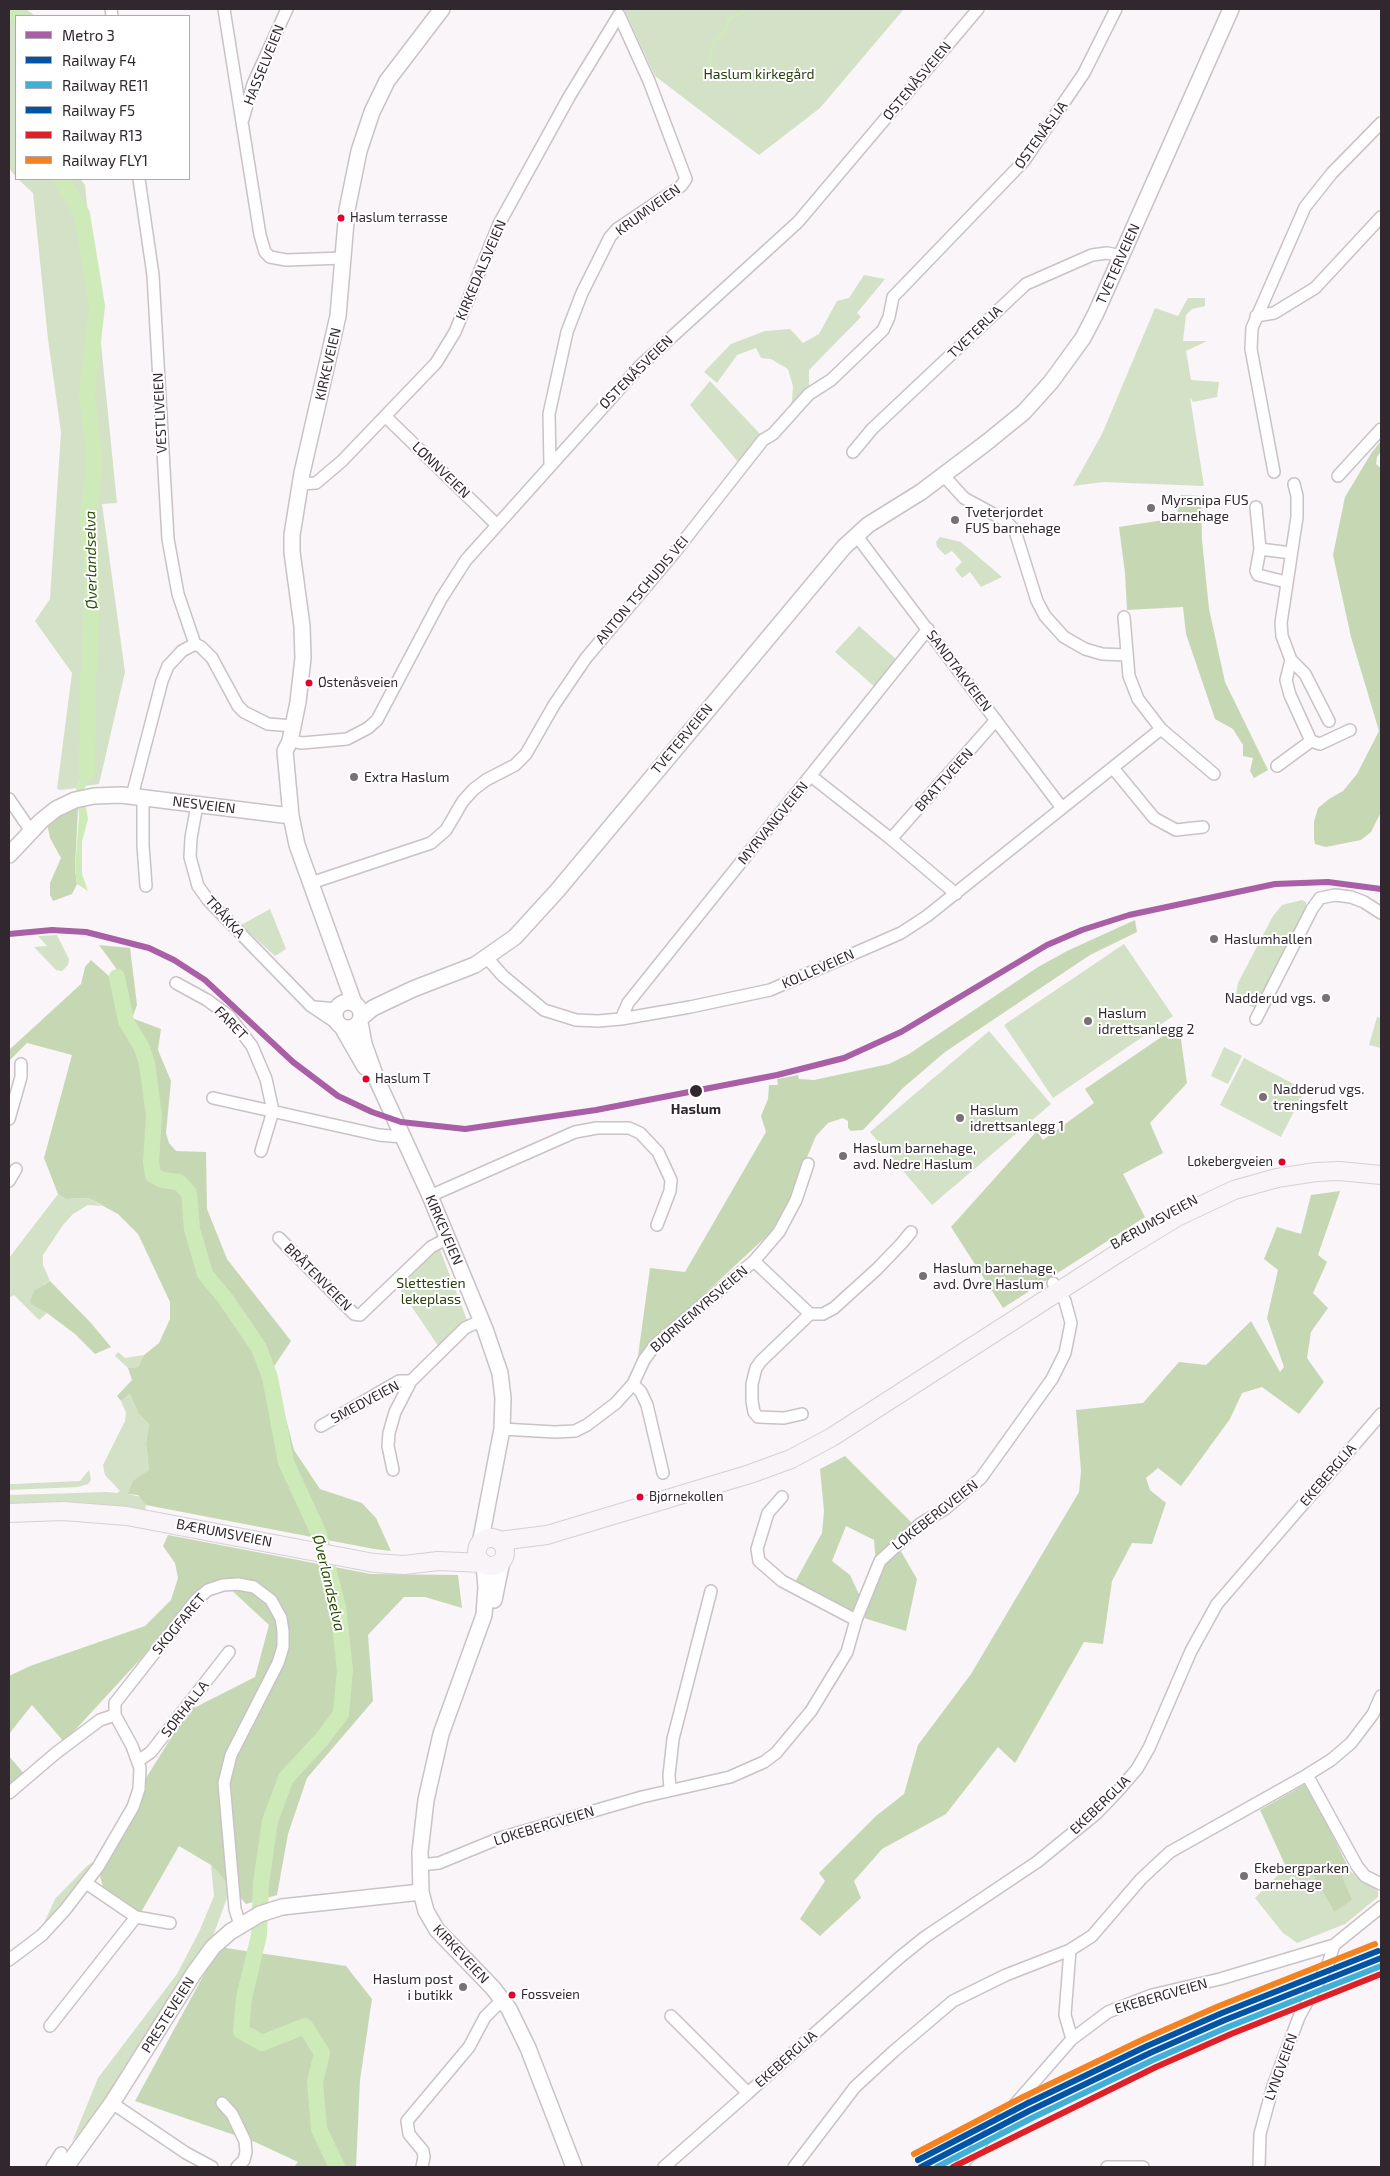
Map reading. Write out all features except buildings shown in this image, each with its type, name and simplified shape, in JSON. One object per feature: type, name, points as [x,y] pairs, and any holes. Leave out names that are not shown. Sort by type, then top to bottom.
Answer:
[{"type":"main road","name":"KIRKEVEIEN","points":[[442,9],[393,70],[372,112],[349,196],[338,316],[333,345],[300,484],[292,552],[302,626],[303,658],[291,734],[292,752],[288,774],[290,810],[297,845],[334,949],[346,975],[358,1012],[364,1044],[377,1080],[448,1238],[482,1320],[500,1373],[503,1398],[502,1429],[490,1502],[491,1552],[496,1580],[489,1625],[473,1662],[466,1670],[436,1754],[423,1823],[420,1865],[422,1892],[426,1911],[437,1930],[503,1999],[525,2041],[574,2167]]},
{"type":"main road","name":"TVETERVEIEN","points":[[358,1012],[373,1008],[413,989],[460,972],[487,958],[526,926],[856,535],[944,476],[1020,415],[1051,382],[1083,338],[1122,256],[1231,9]]},
{"type":"main road","name":"NESVEIEN","points":[[9,855],[56,809],[81,799],[138,797],[265,811],[279,816],[290,810]]},
{"type":"main road","name":"KIRKEVEIEN","points":[[334,949],[340,977],[339,1017],[366,1070],[377,1080]]},
{"type":"main road","points":[[347,1002],[358,1012],[353,1028],[339,1017],[347,1002]]},
{"type":"main road","name":"BÆRUMSVEIEN","points":[[9,1514],[63,1511],[127,1516],[374,1563],[404,1564],[438,1561],[491,1552],[750,1474],[791,1459],[832,1437],[957,1355],[1056,1287],[1122,1238],[1199,1198],[1237,1181],[1276,1170],[1310,1165],[1342,1164],[1381,1168]]},
{"type":"main road","name":"BÆRUMSVEIEN","points":[[1056,1287],[1177,1218],[1234,1190],[1276,1178],[1316,1172],[1339,1171],[1381,1176]]},
{"type":"main road","name":"PRESTEVEIEN","points":[[66,2167],[112,2103],[194,1973],[213,1947],[235,1928],[260,1914],[295,1904],[422,1892]]},
{"type":"street","points":[[224,9],[265,252],[270,257],[286,260],[344,258]]},
{"type":"street","name":"HASSELVEIEN","points":[[242,123],[253,84],[287,9]]},
{"type":"street","name":"ØSTENÅSVEIEN","points":[[291,734],[302,743],[347,739],[368,728],[377,720],[453,578],[497,525],[641,365],[798,222],[978,9]]},
{"type":"street","name":"ØSTENÅSLIA","points":[[943,246],[1024,161],[1039,141],[1084,73],[1116,9]]},
{"type":"street","name":"KRUMVEIEN","points":[[550,466],[548,414],[568,332],[582,293],[610,237],[617,229],[681,186],[686,179],[649,81],[619,15]]},
{"type":"street","name":"KIRKEDALSVEIEN","points":[[300,484],[316,482],[342,461],[436,363],[455,332],[499,224],[569,97],[619,15]]},
{"type":"street","points":[[1274,472],[1251,349],[1252,328],[1305,207],[1326,179],[1381,122]]},
{"type":"street","name":"VESTLIVEIEN","points":[[139,180],[153,276],[168,539],[178,594],[195,644],[201,646],[212,658],[238,706],[244,712],[291,734]]},
{"type":"street","points":[[1256,316],[1274,313],[1315,288],[1381,217]]},
{"type":"street","name":"ANTON TSCHUDIS VEI","points":[[311,883],[431,843],[446,830],[463,801],[474,789],[486,780],[516,765],[526,754],[554,705],[586,658],[674,552],[763,440],[773,434],[809,394],[831,380],[883,330],[893,297],[943,246]]},
{"type":"street","name":"TVETERLIA","points":[[853,452],[872,429],[1026,284],[1092,255],[1107,253],[1122,256]]},
{"type":"street","name":"LØNNVEIEN","points":[[385,416],[497,525]]},
{"type":"street","points":[[1338,476],[1381,428]]},
{"type":"street","points":[[944,476],[964,498],[1006,521],[1015,531],[1037,601],[1045,616],[1064,637],[1085,649],[1102,654],[1126,655]]},
{"type":"street","points":[[1294,484],[1297,496],[1297,517],[1286,582],[1281,623],[1282,636],[1291,660],[1305,674],[1329,721]]},
{"type":"street","points":[[1256,507],[1260,549],[1256,571],[1258,575],[1286,582]]},
{"type":"street","name":"SANDTAKVEIEN","points":[[856,535],[1062,808]]},
{"type":"street","points":[[1260,549],[1291,552]]},
{"type":"street","points":[[1124,617],[1129,676],[1138,699],[1161,729],[1214,774]]},
{"type":"street","name":"MYRVANGVEIEN","points":[[621,1019],[628,1003],[928,629]]},
{"type":"street","points":[[146,886],[138,797],[168,666],[182,650],[195,644]]},
{"type":"street","points":[[1291,660],[1286,680],[1290,695],[1311,741],[1320,744],[1350,730]]},
{"type":"street","name":"BRATTVEIEN","points":[[891,839],[996,720]]},
{"type":"street","name":"KOLLEVEIEN","points":[[487,958],[504,976],[544,1010],[576,1020],[598,1022],[621,1019],[745,996],[783,985],[901,933],[956,894],[1161,729]]},
{"type":"street","points":[[1278,766],[1311,741]]},
{"type":"street","points":[[1113,768],[1154,818],[1176,830],[1203,828]]},
{"type":"street","points":[[811,776],[891,839],[956,894]]},
{"type":"street","points":[[9,799],[31,832]]},
{"type":"street","name":"TRÅKKA","points":[[197,805],[191,838],[190,857],[198,886],[215,910],[311,1006],[339,1017]]},
{"type":"street","points":[[1256,1019],[1312,909],[1320,898],[1335,895],[1350,897],[1364,902],[1381,913]]},
{"type":"street","name":"FARET","points":[[176,983],[207,1000],[222,1011],[245,1036],[260,1064],[273,1111],[261,1151]]},
{"type":"street","points":[[9,1119],[21,1077],[21,1064]]},
{"type":"street","points":[[213,1098],[379,1135],[403,1137]]},
{"type":"street","points":[[430,1196],[576,1132],[596,1128],[629,1128],[640,1132],[658,1152],[666,1165],[671,1180],[670,1191],[657,1225]]},
{"type":"street","name":"BJØRNEMYRSVEIEN","points":[[502,1429],[554,1432],[575,1431],[588,1425],[616,1403],[633,1384],[644,1360],[656,1345],[754,1261],[786,1221],[796,1200],[808,1164]]},
{"type":"street","points":[[9,1181],[16,1169]]},
{"type":"street","points":[[802,1414],[784,1418],[758,1417],[754,1412],[752,1384],[756,1368],[810,1314],[823,1314],[834,1308],[902,1244],[910,1232]]},
{"type":"street","name":"BRÅTENVEIEN","points":[[279,1238],[354,1314],[360,1316],[431,1247],[448,1238]]},
{"type":"street","name":"BJØRNEMYRSVEIEN","points":[[754,1261],[810,1314]]},
{"type":"street","name":"LØKEBERGVEIEN","points":[[420,1865],[439,1863],[500,1838],[670,1789],[730,1777],[764,1762],[776,1753],[788,1742],[825,1689],[847,1652],[856,1620],[873,1574],[888,1552],[920,1524],[945,1508],[981,1478],[1052,1379],[1065,1353],[1071,1323],[1065,1300],[1056,1287]]},
{"type":"street","name":"SMEDVEIEN","points":[[393,1470],[388,1446],[389,1433],[395,1412],[411,1381],[465,1328],[482,1320]]},
{"type":"street","name":"SMEDVEIEN","points":[[321,1426],[399,1381],[411,1381]]},
{"type":"street","points":[[633,1384],[641,1392],[647,1405],[663,1473]]},
{"type":"street","name":"EKEBERGLIA","points":[[664,2167],[925,1937],[1037,1862],[1097,1813],[1118,1791],[1137,1769],[1149,1748],[1191,1651],[1218,1604],[1381,1414]]},
{"type":"street","points":[[782,1497],[768,1513],[757,1549],[759,1561],[782,1581],[856,1620]]},
{"type":"street","name":"SKOGFARET","points":[[115,1715],[115,1704],[185,1613],[208,1590],[224,1585],[238,1584],[254,1587],[271,1600],[278,1610],[283,1631],[283,1647],[269,1682],[231,1755],[224,1783],[235,1928]]},
{"type":"street","points":[[670,1789],[669,1775],[673,1739],[711,1591]]},
{"type":"street","name":"SØRHALLA","points":[[138,1761],[151,1752],[229,1652]]},
{"type":"street","points":[[794,2167],[856,2087],[894,2051],[946,2007],[985,1984],[1070,1950],[1092,1936],[1141,1879],[1170,1852],[1307,1775],[1331,1760],[1352,1743],[1373,1714],[1381,1696]]},
{"type":"street","points":[[9,1793],[56,1753],[100,1720],[115,1715],[138,1761],[140,1778],[132,1807],[102,1860],[86,1883],[42,1935],[9,1960]]},
{"type":"street","points":[[1307,1775],[1357,1866],[1365,1876],[1381,1884]]},
{"type":"street","points":[[86,1883],[136,1917],[170,1923]]},
{"type":"street","name":"EKEBERGVEIEN","points":[[960,2167],[1072,2039],[1108,2012],[1126,2004],[1334,1945],[1381,1907]]},
{"type":"street","points":[[50,2026],[136,1917]]},
{"type":"street","name":"LYNGVEIEN","points":[[1258,2167],[1260,2134],[1273,2086],[1299,2018],[1328,1964],[1334,1945]]},
{"type":"street","points":[[1070,1950],[1065,2015],[1072,2039]]},
{"type":"street","points":[[422,2167],[423,2151],[410,2134],[406,2121],[469,2047],[485,2017],[503,1999]]},
{"type":"street","name":"EKEBERGLIA","points":[[671,2016],[748,2093]]},
{"type":"street","points":[[222,2102],[232,2114],[245,2142],[246,2152],[244,2160],[237,2167]]},
{"type":"street","points":[[112,2103],[186,2153],[212,2167]]},
{"type":"street","points":[[52,2167],[60,2153]]},
{"type":"street","points":[[1106,2167],[1143,2167]]},
{"type":"green space","points":[[9,9],[26,9],[34,15],[15,15],[15,176],[9,168]]},
{"type":"green space","name":"Haslum kirkegård","points":[[624,9],[904,9],[820,108],[759,155],[655,76]]},
{"type":"green space","points":[[19,180],[81,180],[85,185],[117,503],[102,504],[125,672],[99,784],[85,786],[95,770],[95,751],[83,766],[83,774],[76,788],[61,790],[57,789],[72,673],[35,621],[50,599],[61,432],[48,339],[33,193]]},
{"type":"green space","points":[[864,275],[885,279],[857,313],[861,317],[809,370],[809,394],[785,419],[792,401],[793,386],[788,369],[771,359],[761,358],[756,348],[737,355],[717,383],[704,372],[731,344],[765,331],[790,329],[803,343],[819,334],[837,301],[849,298]]},
{"type":"green space","points":[[1188,298],[1205,298],[1205,306],[1192,309],[1186,315],[1183,341],[1207,341],[1186,351],[1191,380],[1219,382],[1217,397],[1193,402],[1190,397],[1204,486],[1103,482],[1073,486],[1102,434],[1155,308],[1178,316]]},
{"type":"green space","points":[[710,381],[762,436],[739,463],[690,405]]},
{"type":"green space","points":[[940,537],[961,542],[1002,577],[981,587],[970,572],[962,578],[955,569],[962,562],[952,551],[945,555],[937,547],[936,542]]},
{"type":"green space","points":[[859,626],[897,660],[875,687],[835,652]]},
{"type":"green space","points":[[1302,900],[1306,902],[1306,906],[1266,993],[1255,1008],[1240,1001],[1236,994],[1238,983],[1273,916],[1282,905]]},
{"type":"green space","points":[[270,909],[286,949],[275,956],[241,925]]},
{"type":"green space","points":[[57,935],[69,959],[68,965],[62,971],[56,970],[34,947],[47,946],[38,936]]},
{"type":"green space","name":"Haslum idrettsanlegg 2","points":[[1124,944],[1173,1016],[1053,1098],[1004,1025]]},
{"type":"green space","points":[[1377,1017],[1381,1018],[1381,1048],[1369,1045]]},
{"type":"green space","name":"Haslum idrettsanlegg 1","points":[[989,1031],[1051,1104],[932,1205],[870,1132]]},
{"type":"green space","points":[[1224,1047],[1242,1056],[1228,1084],[1211,1076]]},
{"type":"green space","name":"Nadderud vgs. treningsfelt","points":[[1244,1058],[1305,1090],[1281,1137],[1220,1105]]},
{"type":"green space","points":[[58,1194],[66,1199],[88,1198],[102,1206],[88,1205],[73,1214],[63,1225],[43,1255],[43,1265],[50,1281],[44,1284],[32,1305],[47,1313],[39,1320],[14,1295],[9,1298],[9,1258]]},
{"type":"green space","name":"Slettestien lekeplass","points":[[439,1247],[467,1320],[439,1347],[399,1288]]},
{"type":"green space","points":[[118,1352],[125,1358],[144,1355],[138,1367],[128,1368],[115,1356]]},
{"type":"green space","points":[[130,1394],[138,1413],[149,1424],[146,1443],[149,1470],[128,1494],[141,1497],[146,1505],[145,1512],[9,1507],[9,1495],[117,1493],[120,1491],[105,1475],[103,1465],[125,1421],[126,1413],[121,1401]]},
{"type":"green space","points":[[89,1470],[91,1480],[88,1484],[78,1487],[9,1490],[9,1484],[80,1481]]},
{"type":"green space","points":[[103,1855],[59,1912],[44,1923],[55,1899],[87,1866]]},
{"type":"green space","points":[[211,1865],[231,1887],[212,1939],[115,2090],[72,2142],[98,2078],[177,1974],[199,1932],[214,1896]]},
{"type":"green space","points":[[1286,1867],[1313,1875],[1334,1912],[1341,1875],[1350,1871],[1378,1891],[1378,1897],[1345,1924],[1297,1943],[1283,1933],[1255,1898]]},
{"type":"shaded area","points":[[1381,441],[1381,451],[1377,457],[1376,464],[1381,468],[1381,812],[1371,832],[1361,840],[1326,847],[1315,844],[1314,822],[1318,808],[1343,791],[1357,774],[1379,731],[1351,637],[1333,555],[1345,497],[1372,452]]},
{"type":"shaded area","points":[[1181,495],[1201,496],[1202,540],[1209,609],[1225,682],[1268,770],[1254,778],[1250,771],[1253,758],[1243,756],[1243,745],[1233,729],[1215,719],[1186,634],[1183,607],[1127,610],[1125,573],[1119,527],[1176,518]]},
{"type":"shaded area","points":[[83,751],[95,751],[95,770],[83,791],[88,819],[82,842],[82,874],[88,891],[77,884],[75,869],[79,815],[76,788],[83,774]]},
{"type":"shaded area","points":[[78,808],[75,869],[77,884],[72,894],[53,901],[50,895],[50,883],[61,858],[50,838],[49,823],[59,816]]},
{"type":"shaded area","points":[[1135,920],[1137,932],[1090,955],[945,1052],[903,1088],[863,1130],[851,1131],[848,1128],[848,1121],[843,1118],[828,1123],[816,1136],[785,1209],[770,1233],[638,1356],[650,1268],[685,1272],[766,1132],[761,1116],[768,1099],[769,1085],[778,1085],[777,1079],[798,1075],[799,1079],[814,1080],[889,1064],[909,1054],[1038,967],[1067,951]]},
{"type":"shaded area","points":[[99,945],[130,948],[137,1005],[132,1018],[161,1029],[158,1050],[171,1081],[166,1133],[169,1143],[176,1151],[206,1152],[207,1209],[227,1259],[291,1341],[273,1368],[294,1450],[320,1489],[362,1503],[376,1518],[391,1551],[146,1505],[138,1495],[128,1494],[133,1481],[149,1470],[146,1443],[149,1424],[138,1413],[130,1394],[121,1401],[117,1396],[132,1380],[128,1368],[138,1367],[144,1355],[159,1343],[170,1319],[170,1302],[138,1234],[118,1214],[88,1198],[66,1199],[58,1194],[44,1158],[72,1055],[27,1043],[9,1061],[9,1050],[81,984],[85,967],[91,960],[111,978],[121,975]]},
{"type":"shaded area","points":[[1179,1025],[1187,1083],[1150,1123],[1163,1153],[1123,1174],[1145,1217],[1003,1308],[951,1227],[1037,1131],[1043,1140],[1094,1103],[1085,1089]]},
{"type":"shaded area","points":[[1340,1191],[1318,1255],[1327,1262],[1313,1293],[1328,1308],[1311,1332],[1307,1358],[1324,1382],[1299,1414],[1262,1387],[1242,1393],[1230,1419],[1181,1486],[1158,1468],[1146,1478],[1150,1490],[1166,1503],[1152,1544],[1132,1543],[1112,1581],[1103,1644],[1084,1642],[1015,1763],[998,1747],[946,1814],[882,1849],[854,1881],[861,1898],[820,1936],[800,1919],[825,1881],[819,1873],[876,1816],[904,1794],[918,1745],[971,1674],[1079,1492],[1081,1471],[1076,1410],[1143,1403],[1179,1362],[1206,1365],[1251,1321],[1280,1372],[1284,1367],[1267,1318],[1278,1270],[1264,1259],[1277,1227],[1301,1234],[1311,1195]]},
{"type":"shaded area","points":[[50,1281],[91,1323],[111,1347],[95,1354],[75,1334],[47,1313],[32,1305],[30,1301],[34,1291]]},
{"type":"shaded area","points":[[845,1456],[912,1523],[895,1541],[917,1579],[906,1631],[867,1619],[795,1582],[822,1533],[824,1511],[820,1469]],"holes":[[[846,1526],[874,1540],[877,1576],[864,1605],[850,1575],[832,1561]]]},
{"type":"shaded area","points":[[168,1535],[371,1574],[458,1575],[462,1608],[425,1597],[404,1597],[368,1635],[373,1701],[307,1778],[288,1834],[277,1895],[246,1904],[211,1865],[179,1846],[140,1914],[103,1888],[98,1867],[139,1789],[188,1711],[255,1677],[269,1625],[227,1586],[205,1589],[64,1742],[32,1705],[9,1734],[9,1676],[30,1666],[145,1626],[171,1600],[178,1578],[175,1563],[163,1546]]},
{"type":"shaded area","points":[[9,1756],[25,1775],[9,1791]]},
{"type":"shaded area","points":[[1307,1783],[1350,1871],[1341,1875],[1352,1900],[1334,1912],[1313,1875],[1286,1867],[1260,1810]]},
{"type":"shaded area","points":[[219,1947],[346,1966],[372,1999],[360,2080],[356,2167],[294,2167],[298,2162],[255,2142],[135,2101]]},
{"type":"waterway","name":"Øverlandselva","points":[[9,9],[16,15]]},
{"type":"waterway","points":[[697,77],[709,67],[712,46],[716,39],[725,32],[728,20],[746,9]]},
{"type":"waterway","name":"Øverlandselva","points":[[62,180],[82,214],[97,306],[87,394],[95,464],[88,516],[93,583],[88,684],[87,773]]},
{"type":"waterway","name":"Øverlandselva","points":[[117,977],[126,1021],[141,1046],[147,1063],[154,1116],[151,1162],[153,1175],[162,1180],[179,1182],[189,1193],[192,1229],[205,1274],[225,1298],[259,1348],[270,1377],[286,1462],[319,1534],[338,1607],[345,1670],[341,1714],[322,1739],[286,1778],[270,1821],[261,1883],[259,1935],[244,1998],[241,2031],[262,2043],[305,2026],[322,2053],[315,2082],[319,2129],[337,2167]]},
{"type":"metro line","name":"3","points":[[9,934],[52,930],[86,932],[149,948],[174,960],[205,980],[293,1062],[338,1096],[372,1112],[401,1122],[465,1129],[596,1110],[777,1075],[844,1058],[901,1032],[1047,945],[1082,930],[1129,915],[1275,884],[1328,882],[1381,889]]},
{"type":"rail line","name":"FLY1","points":[[914,2154],[1023,2097],[1144,2039],[1219,2006],[1375,1944]]},
{"type":"rail line","name":"F5","points":[[918,2160],[1026,2104],[1147,2046],[1222,2013],[1378,1951]]},
{"type":"rail line","name":"F4","points":[[921,2167],[1029,2111],[1150,2053],[1225,2020],[1381,1958]]},
{"type":"rail line","name":"RE11","points":[[937,2167],[1032,2118],[1153,2060],[1228,2027],[1381,1966]]},
{"type":"rail line","name":"R13","points":[[953,2167],[1156,2067],[1231,2034],[1381,1974]]},
{"type":"place","name":"Haslum terrasse","points":[[341,218]]},
{"type":"place","name":"Myrsnipa FUS barnehage","points":[[1151,508]]},
{"type":"place","name":"Tveterjordet FUS barnehage","points":[[955,520]]},
{"type":"place","name":"Østenåsveien","points":[[309,683]]},
{"type":"place","name":"Extra Haslum","points":[[354,777]]},
{"type":"place","name":"Haslumhallen","points":[[1214,939]]},
{"type":"place","name":"Nadderud vgs.","points":[[1326,998]]},
{"type":"place","name":"Haslum idrettsanlegg 2","points":[[1088,1021]]},
{"type":"place","name":"Haslum T","points":[[366,1079]]},
{"type":"place","name":"Haslum","points":[[696,1091]]},
{"type":"place","name":"Nadderud vgs. treningsfelt","points":[[1263,1097]]},
{"type":"place","name":"Haslum idrettsanlegg 1","points":[[960,1118]]},
{"type":"place","name":"Haslum barnehage, avd. Nedre Haslum","points":[[843,1156]]},
{"type":"place","name":"Løkebergveien","points":[[1282,1162]]},
{"type":"place","name":"Haslum barnehage, avd. Øvre Haslum","points":[[923,1276]]},
{"type":"place","name":"Bjørnekollen","points":[[640,1497]]},
{"type":"place","name":"Ekebergparken barnehage","points":[[1244,1876]]},
{"type":"place","name":"Haslum post i butikk","points":[[463,1987]]},
{"type":"place","name":"Fossveien","points":[[512,1995]]}]
